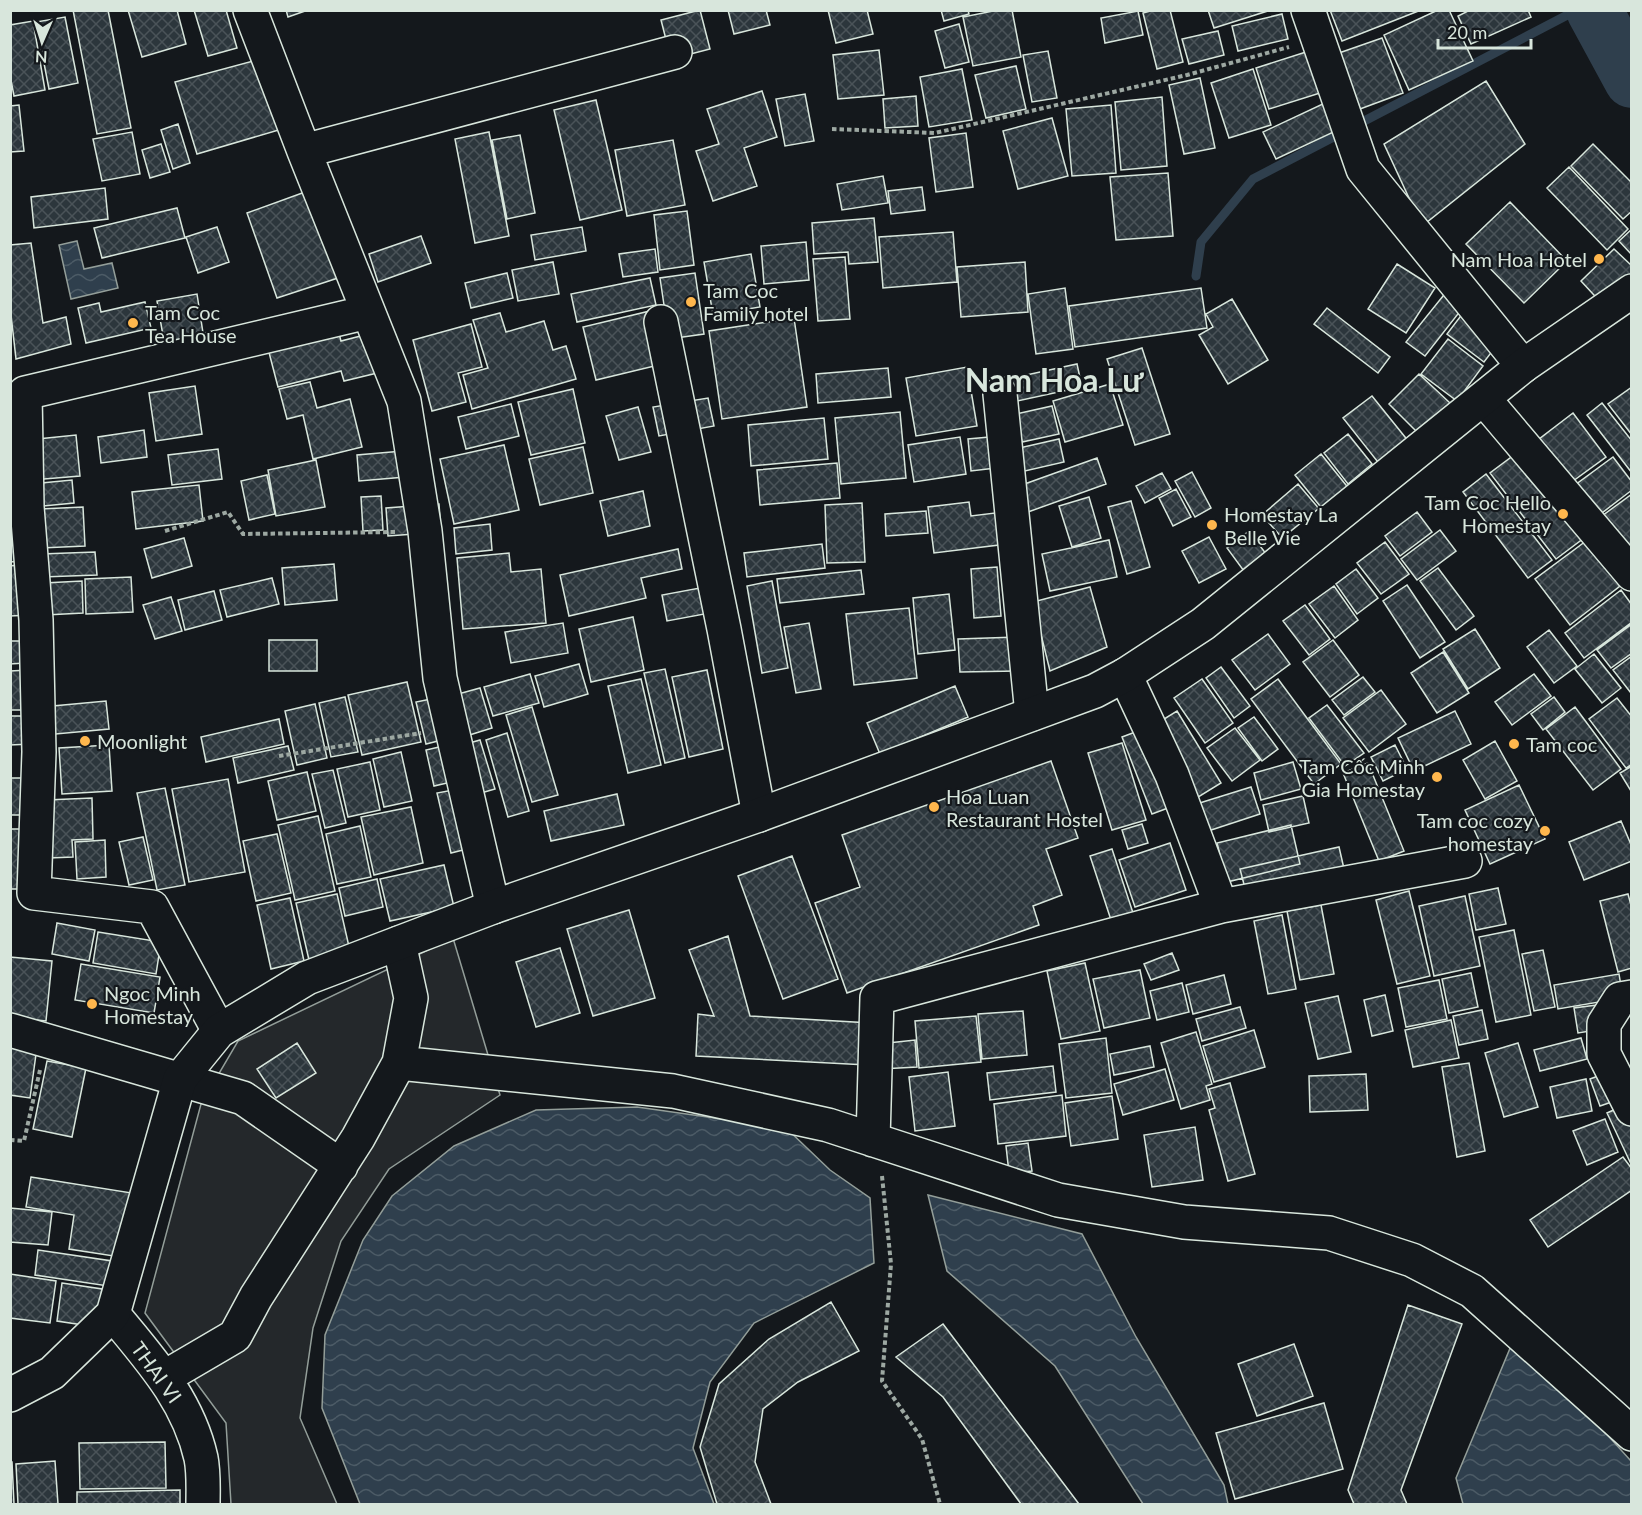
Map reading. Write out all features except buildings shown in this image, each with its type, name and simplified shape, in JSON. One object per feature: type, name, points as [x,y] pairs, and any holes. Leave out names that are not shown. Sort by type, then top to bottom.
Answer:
[{"type":"street","points":[[250,10],[404,401],[425,531],[440,678],[493,907]]},
{"type":"street","points":[[1313,24],[1363,170],[1523,366]]},
{"type":"street","points":[[304,151],[675,52]]},
{"type":"street","points":[[10,1395],[52,1373],[113,1314],[180,1079],[219,1031],[308,978],[493,907],[759,815],[1095,691],[1125,675],[1203,624],[1523,366],[1632,291]]},
{"type":"street","points":[[219,1031],[152,906],[34,893],[39,752],[36,620],[27,507],[25,393],[368,312]]},
{"type":"street","points":[[661,322],[724,629],[759,815]]},
{"type":"street","points":[[1000,394],[1032,714]]},
{"type":"street","points":[[1484,399],[1632,574]]},
{"type":"street","points":[[1125,675],[1172,775],[1221,906]]},
{"type":"street","points":[[873,1140],[877,998],[1221,906],[1465,861]]},
{"type":"street","points":[[165,1377],[235,1336],[256,1297],[341,1166],[399,1063],[411,998],[399,943]]},
{"type":"street","points":[[1632,997],[1620,999],[1604,1024],[1604,1054],[1632,1109]]},
{"type":"street","points":[[10,1030],[243,1098],[341,1166]]},
{"type":"street","points":[[399,1063],[673,1091],[828,1125],[1058,1200],[1184,1222],[1329,1233],[1412,1260],[1472,1291],[1632,1434]]},
{"type":"street","name":"THAI VI","points":[[113,1314],[165,1377],[186,1413],[201,1460],[203,1504]]},
{"type":"path","points":[[832,129],[935,133],[1187,75],[1313,24]]},
{"type":"path","points":[[165,531],[228,512],[243,534],[425,531]]},
{"type":"path","points":[[279,756],[451,728]]},
{"type":"path","points":[[10,1140],[24,1141],[46,1040]]},
{"type":"path","points":[[882,1176],[891,1264],[882,1382],[922,1439],[940,1504]]},
{"type":"shaded area","points":[[453,938],[500,1095],[389,1169],[341,1241],[313,1328],[300,1418],[337,1504],[231,1504],[226,1423],[145,1313],[201,1104],[238,1041]]},
{"type":"water","points":[[77,241],[84,269],[112,263],[118,288],[71,299],[59,245]]},
{"type":"water","points":[[637,1107],[786,1128],[830,1170],[870,1198],[874,1263],[754,1323],[710,1382],[693,1448],[714,1504],[360,1504],[322,1408],[325,1335],[363,1240],[392,1196],[454,1146],[536,1110]]},
{"type":"water","points":[[928,1195],[1082,1234],[1136,1337],[1224,1485],[1228,1504],[1143,1504],[1055,1366],[947,1271]]},
{"type":"water","points":[[1516,1334],[1631,1461],[1631,1504],[1463,1504],[1456,1478]]},
{"type":"waterway","points":[[1196,276],[1201,242],[1253,179],[1577,10]]},
{"type":"waterway","points":[[1594,10],[1632,80]]},
{"type":"place","name":"Nam Hoa Hotel","points":[[1599,259]]},
{"type":"place","name":"Tam Coc Family hotel","points":[[691,302]]},
{"type":"place","name":"Tam Coc Tea House","points":[[133,323]]},
{"type":"place","name":"Tam Coc Hello Homestay","points":[[1563,514]]},
{"type":"place","name":"Homestay La Belle Vie","points":[[1212,525]]},
{"type":"place","name":"Moonlight","points":[[85,741]]},
{"type":"place","name":"Tam coc","points":[[1514,744]]},
{"type":"place","name":"Tam Cốc Minh Gia Homestay","points":[[1437,777]]},
{"type":"place","name":"Hoa Luan Restaurant Hostel","points":[[934,807]]},
{"type":"place","name":"Tam coc cozy homestay","points":[[1545,831]]},
{"type":"place","name":"Ngoc Minh Homestay","points":[[92,1004]]},
{"type":"district","name":"Nam Hoa Lư","points":[[1054,379]]}]
